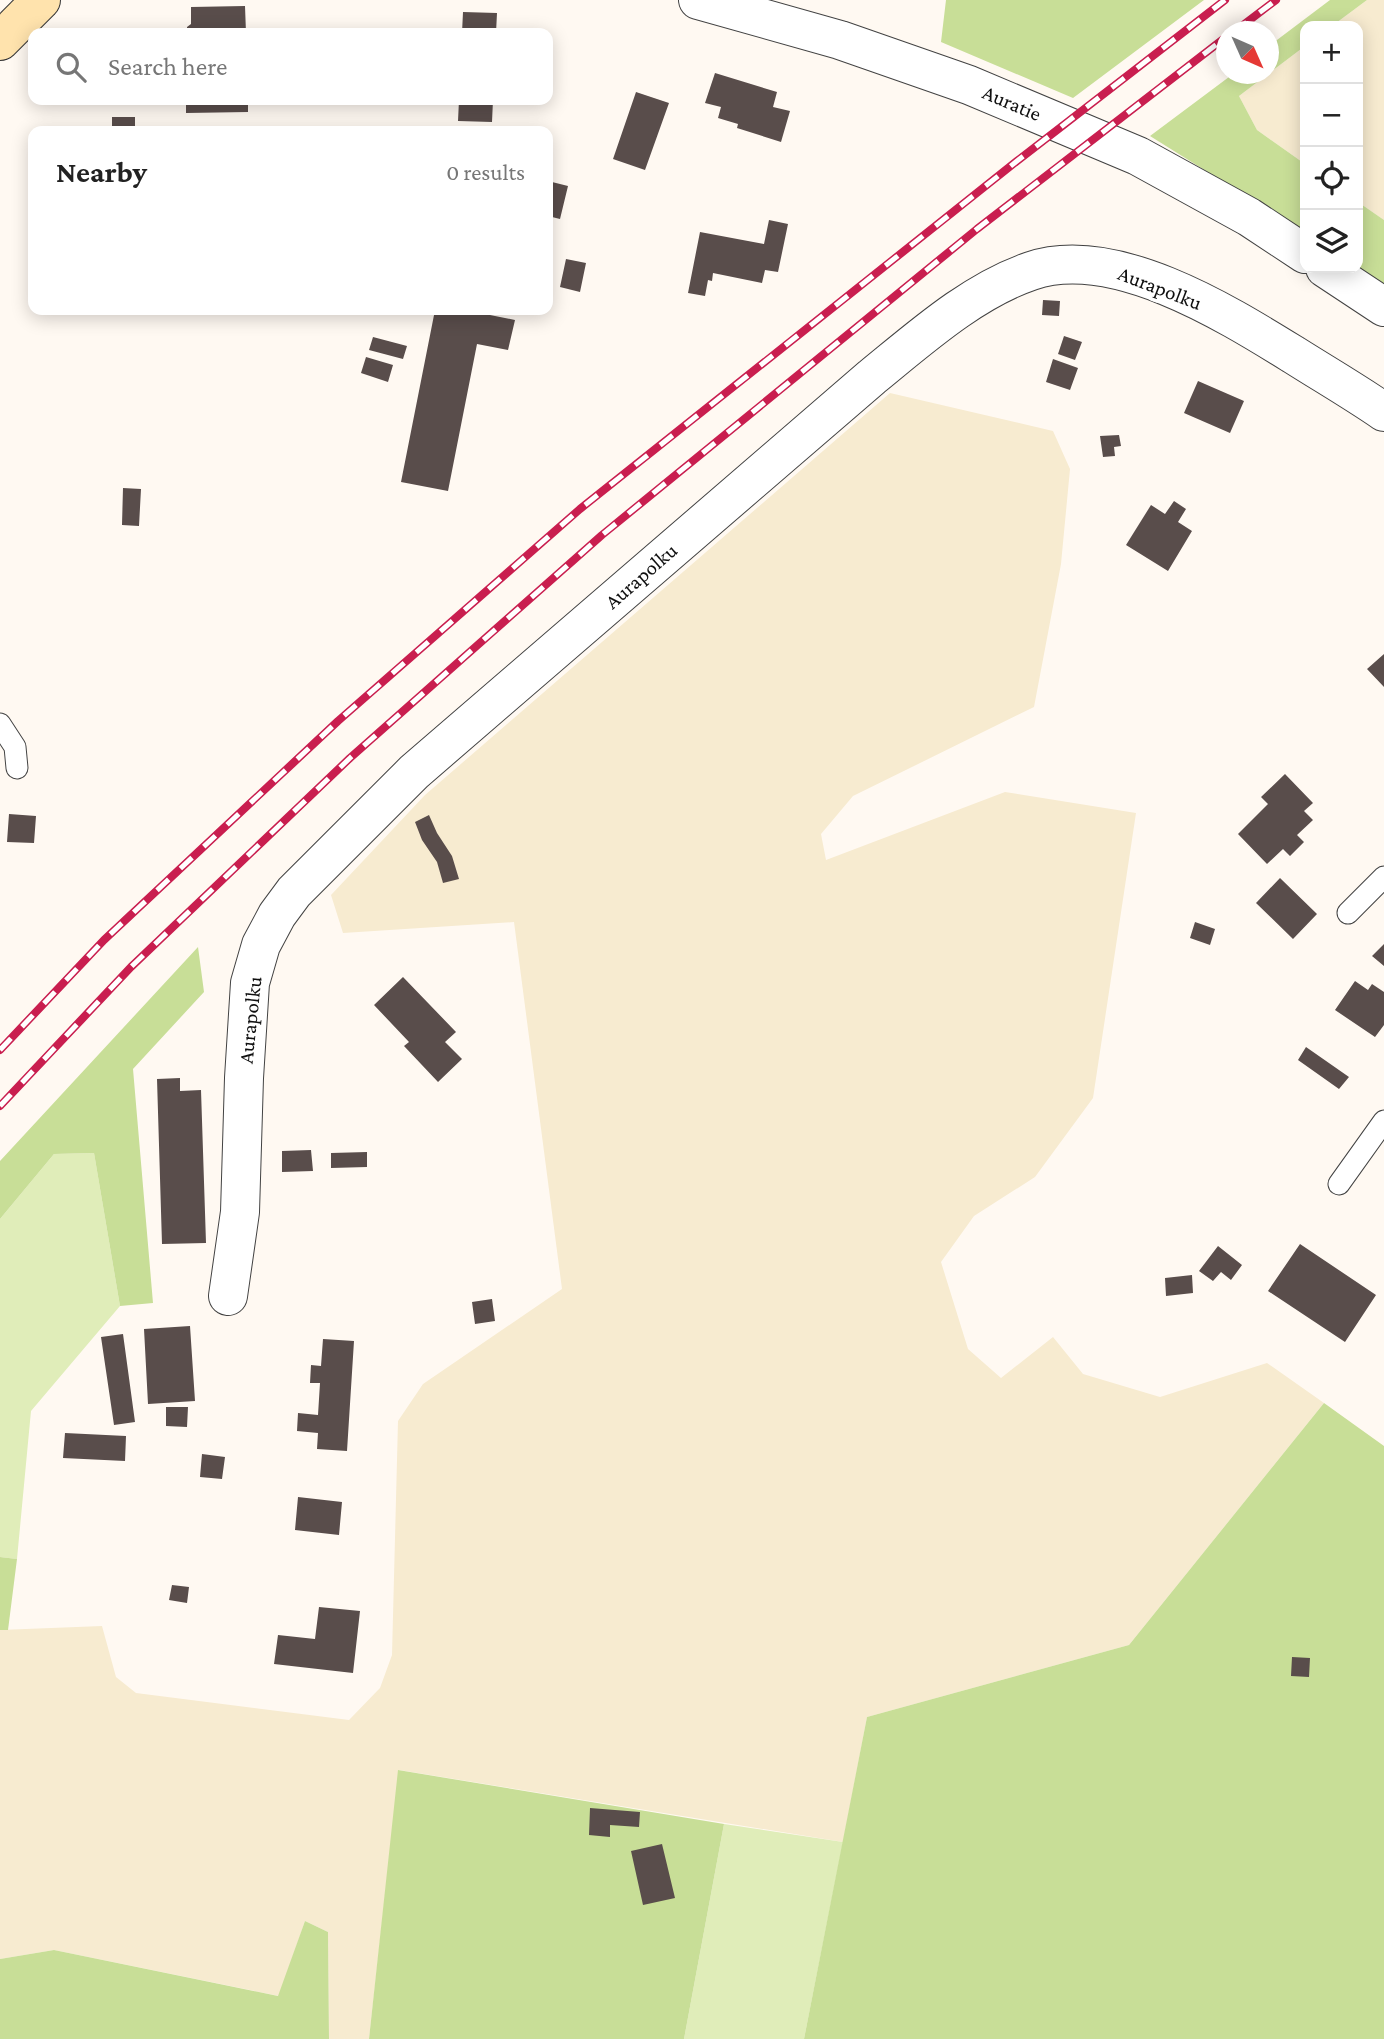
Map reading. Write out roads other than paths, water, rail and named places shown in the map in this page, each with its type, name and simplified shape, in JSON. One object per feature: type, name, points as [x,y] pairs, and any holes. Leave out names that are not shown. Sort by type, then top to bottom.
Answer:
[{"type":"street","points":[[0,41],[41,0]]},
{"type":"street","name":"Auratie","points":[[698,0],[840,40],[969,85],[1138,156],[1249,217],[1300,251]]},
{"type":"street","name":"Aurapolku","points":[[228,1296],[240,1212],[250,983],[261,945],[277,915],[294,892],[414,772],[861,386],[924,335],[1004,283],[1033,270],[1070,266],[1104,267],[1135,275],[1212,308],[1278,345],[1384,412]]},
{"type":"street","points":[[1333,273],[1384,307]]},
{"type":"lane","points":[[0,724],[15,747],[17,768]]},
{"type":"lane","points":[[1348,913],[1384,877]]},
{"type":"lane","points":[[1339,1184],[1384,1121]]},
{"type":"railway","points":[[0,1050],[104,940],[338,721],[580,509],[1017,161],[1225,0]]},
{"type":"railway","points":[[1248,21],[1276,0]]},
{"type":"railway","points":[[0,1106],[131,967],[350,758],[602,535],[977,229],[1216,45]]}]
